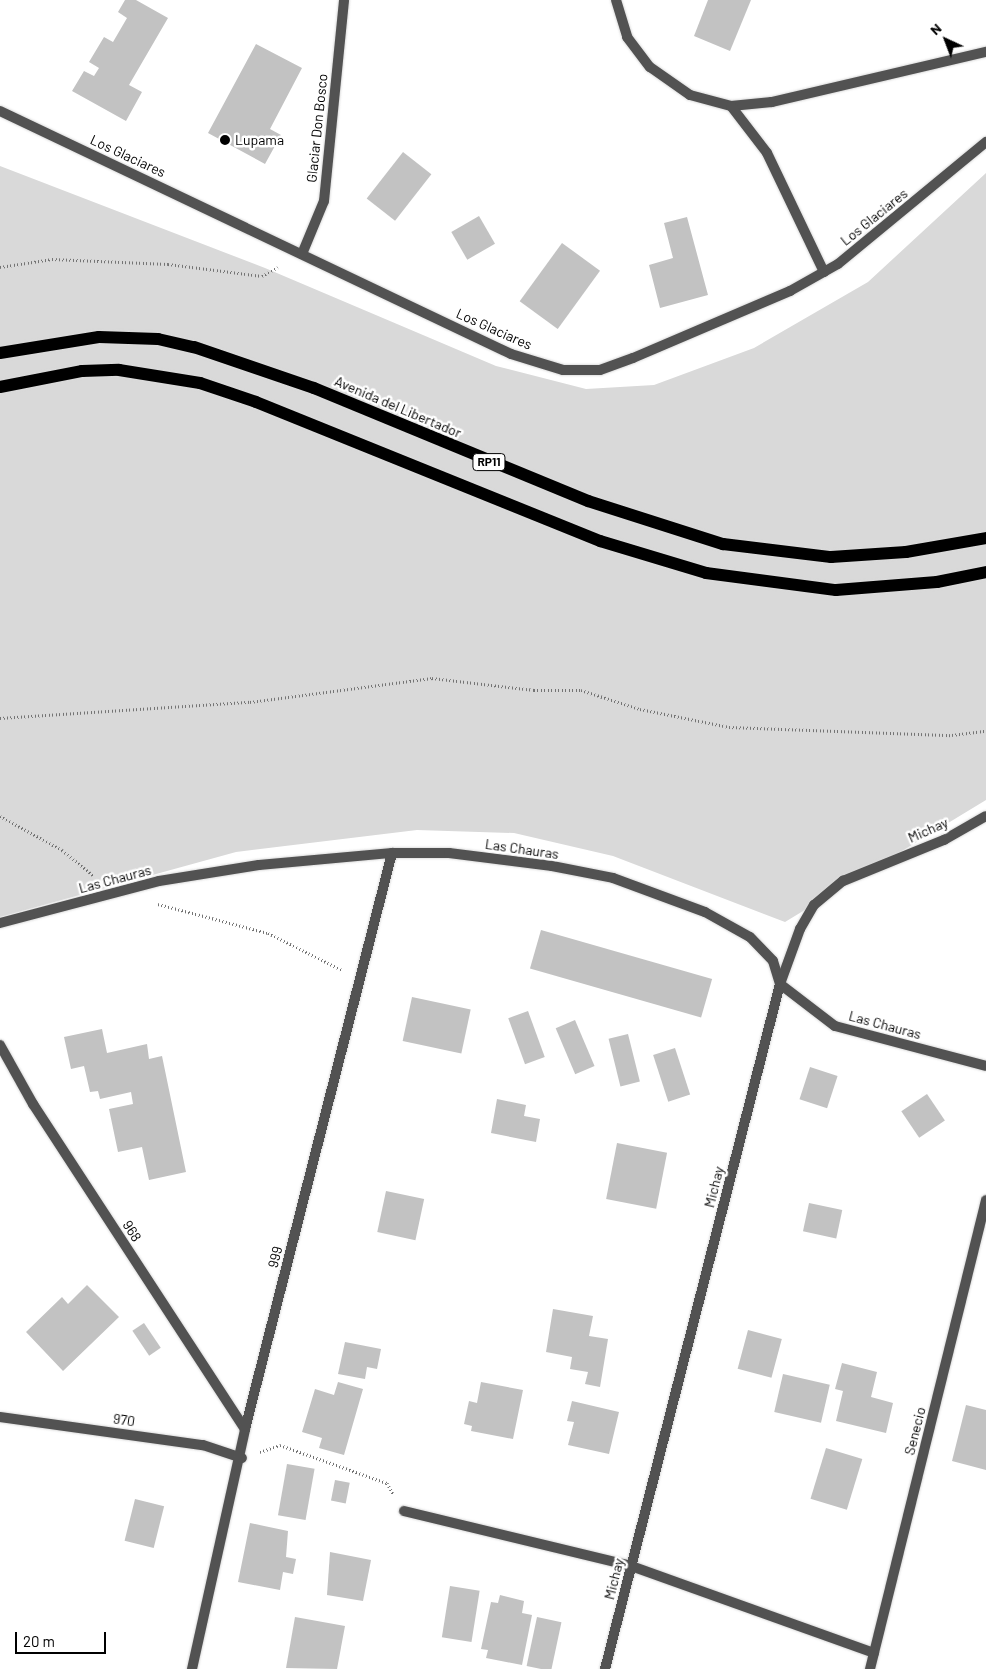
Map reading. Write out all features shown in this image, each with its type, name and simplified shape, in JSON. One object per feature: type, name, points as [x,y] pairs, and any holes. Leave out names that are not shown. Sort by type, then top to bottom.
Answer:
[{"type":"main road","name":"Avenida del Libertador","points":[[0,353],[99,337],[158,339],[194,347],[314,388],[588,502],[723,544],[831,557],[906,552],[986,538]]},
{"type":"main road","name":"RP11","points":[[0,387],[82,371],[119,370],[200,383],[256,402],[600,541],[706,573],[836,590],[937,582],[986,572]]},
{"type":"street","name":"Glaciar Don Bosco","points":[[302,254],[324,202],[344,0]]},
{"type":"street","points":[[616,0],[627,37],[650,67],[690,95],[731,106],[772,102],[986,52]]},
{"type":"street","points":[[731,106],[767,153],[824,272]]},
{"type":"street","name":"Los Glaciares","points":[[0,111],[511,354],[563,370],[600,370],[633,358],[790,291],[824,272],[986,142]]},
{"type":"street","name":"Michay","points":[[605,1669],[780,984],[814,905],[842,881],[944,840],[986,816]]},
{"type":"street","name":"Las Chauras","points":[[0,923],[115,893],[259,865],[392,853],[449,853],[613,878],[705,912],[750,936],[773,960],[780,984],[835,1026],[986,1066]]},
{"type":"street","name":"999","points":[[192,1669],[242,1458],[245,1429],[392,853]]},
{"type":"street","name":"968","points":[[0,1045],[33,1104],[245,1429]]},
{"type":"street","name":"Senecio","points":[[870,1669],[986,1200]]},
{"type":"street","name":"970","points":[[0,1417],[203,1445],[242,1458]]},
{"type":"street","points":[[404,1511],[631,1566],[874,1653]]},
{"type":"path","points":[[0,267],[52,259],[168,264],[262,276],[302,254]]},
{"type":"path","points":[[0,718],[250,702],[432,678],[534,690],[581,690],[640,709],[729,727],[952,735],[986,731]]},
{"type":"path","points":[[0,816],[62,850],[115,893]]},
{"type":"path","points":[[154,903],[268,933],[360,979]]},
{"type":"path","points":[[242,1458],[280,1446],[387,1483],[404,1511]]},
{"type":"shaded area","points":[[0,166],[265,268],[496,366],[586,389],[654,385],[754,348],[868,282],[986,173],[986,800],[785,922],[613,856],[514,833],[417,830],[236,852],[0,917]]},
{"type":"building","points":[[125,0],[136,0],[168,18],[129,85],[142,92],[126,121],[72,91],[84,71],[94,76],[99,68],[89,62],[104,37],[113,42],[127,18],[118,12]]},
{"type":"building","points":[[708,0],[751,0],[730,51],[694,36]]},
{"type":"building","points":[[256,44],[302,68],[270,129],[281,135],[265,164],[208,133]]},
{"type":"building","points":[[403,152],[431,174],[395,221],[367,198]]},
{"type":"building","points":[[479,216],[495,244],[467,260],[451,232]]},
{"type":"building","points":[[687,217],[708,295],[660,308],[649,265],[673,258],[664,223]]},
{"type":"building","points":[[562,243],[600,271],[558,329],[520,301]]},
{"type":"building","points":[[541,930],[712,979],[701,1018],[530,968]]},
{"type":"building","points":[[412,997],[471,1009],[461,1053],[403,1041]]},
{"type":"building","points":[[528,1011],[545,1057],[525,1064],[508,1018]]},
{"type":"building","points":[[575,1020],[595,1066],[575,1074],[556,1028]]},
{"type":"building","points":[[102,1029],[107,1053],[147,1044],[149,1059],[162,1056],[186,1172],[149,1180],[142,1147],[118,1152],[109,1109],[133,1104],[131,1092],[100,1099],[98,1091],[90,1092],[84,1066],[71,1069],[64,1037]]},
{"type":"building","points":[[628,1034],[640,1082],[620,1086],[609,1039]]},
{"type":"building","points":[[675,1048],[690,1095],[668,1102],[653,1055]]},
{"type":"building","points":[[810,1067],[838,1076],[827,1108],[799,1099]]},
{"type":"building","points":[[927,1094],[945,1121],[919,1138],[901,1111]]},
{"type":"building","points":[[497,1099],[526,1105],[524,1116],[540,1119],[536,1142],[491,1133]]},
{"type":"building","points":[[617,1143],[667,1153],[656,1209],[606,1199]]},
{"type":"building","points":[[386,1191],[424,1199],[415,1240],[377,1232]]},
{"type":"building","points":[[809,1203],[842,1210],[836,1238],[803,1231]]},
{"type":"building","points":[[87,1285],[119,1317],[63,1371],[26,1332],[62,1297],[68,1304]]},
{"type":"building","points":[[553,1309],[593,1316],[589,1336],[608,1339],[600,1387],[585,1384],[588,1372],[570,1369],[572,1357],[546,1352]]},
{"type":"building","points":[[144,1323],[161,1348],[149,1356],[132,1331]]},
{"type":"building","points":[[748,1330],[782,1339],[771,1378],[738,1369]]},
{"type":"building","points":[[345,1342],[381,1349],[377,1369],[367,1367],[365,1379],[338,1374]]},
{"type":"building","points":[[842,1363],[877,1372],[871,1397],[893,1403],[886,1433],[836,1421],[843,1391],[835,1389]]},
{"type":"building","points":[[783,1374],[830,1385],[821,1423],[774,1412]]},
{"type":"building","points":[[338,1382],[363,1389],[344,1455],[319,1448],[322,1438],[302,1432],[315,1389],[334,1395]]},
{"type":"building","points":[[481,1382],[523,1390],[513,1439],[471,1431],[472,1426],[464,1424],[469,1401],[477,1403]]},
{"type":"building","points":[[572,1401],[619,1412],[609,1454],[568,1445],[574,1422],[567,1421]]},
{"type":"building","points":[[966,1405],[986,1410],[986,1470],[952,1461]]},
{"type":"building","points":[[826,1448],[862,1459],[847,1510],[811,1499]]},
{"type":"building","points":[[287,1464],[315,1469],[306,1520],[278,1515]]},
{"type":"building","points":[[335,1480],[350,1483],[346,1503],[331,1501]]},
{"type":"building","points":[[135,1499],[164,1506],[154,1548],[125,1541]]},
{"type":"building","points":[[250,1523],[288,1531],[286,1557],[296,1559],[293,1574],[283,1572],[280,1590],[238,1582]]},
{"type":"building","points":[[330,1552],[371,1560],[363,1601],[327,1595]]},
{"type":"building","points":[[450,1586],[480,1591],[471,1642],[442,1637]]},
{"type":"building","points":[[500,1595],[524,1601],[522,1613],[532,1615],[522,1665],[486,1658],[488,1650],[481,1649],[491,1602],[498,1603]]},
{"type":"building","points":[[295,1617],[345,1626],[337,1669],[286,1668]]},
{"type":"building","points":[[537,1617],[561,1622],[552,1669],[527,1666]]},
{"type":"place","name":"Lupama","points":[[225,140]]}]
